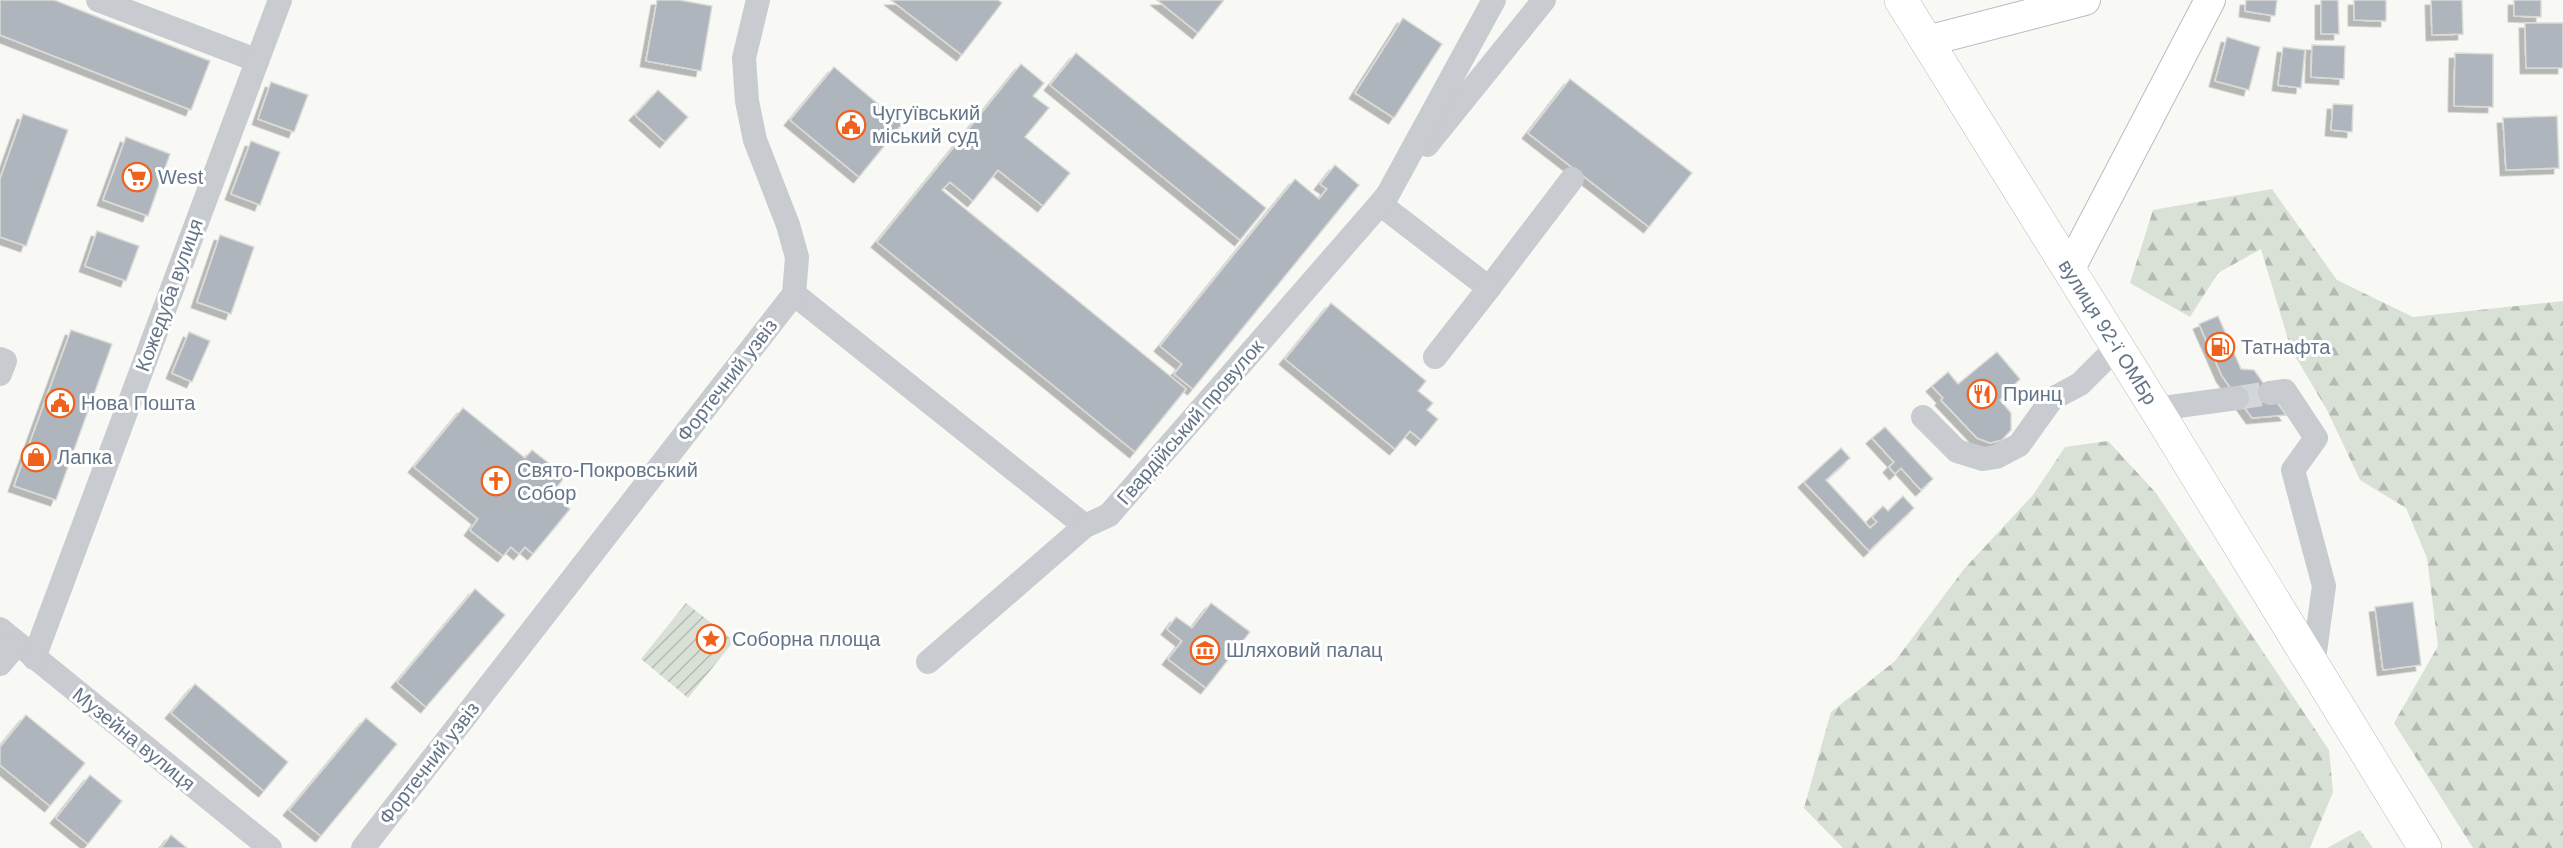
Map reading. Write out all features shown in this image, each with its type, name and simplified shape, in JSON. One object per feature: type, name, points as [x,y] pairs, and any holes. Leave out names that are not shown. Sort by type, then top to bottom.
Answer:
[{"type":"highway","name":"вулиця 92-ї ОМБр","points":[[1901,0],[2156,409],[2425,848]]},
{"type":"main road","points":[[1927,40],[2085,0]]},
{"type":"main road","points":[[2069,270],[2210,0]]},
{"type":"street","name":"Кожедуба вулиця","points":[[0,664],[17,644],[280,0]]},
{"type":"street","points":[[758,0],[744,58],[747,101],[755,140],[788,225],[797,257],[794,294],[1085,526]]},
{"type":"street","name":"Гвардійський провулок","points":[[927,662],[1085,526],[1109,515],[1384,199],[1494,0]]},
{"type":"street","points":[[1489,288],[1384,199],[1544,0]]},
{"type":"street","points":[[104,1],[256,60]]},
{"type":"street","points":[[1435,357],[1572,179]]},
{"type":"street","name":"Фортечний узвіз","points":[[363,848],[794,294]]},
{"type":"street","points":[[1923,417],[1957,451],[1983,459],[1996,457],[2019,445],[2052,399],[2080,384],[2117,347]]},
{"type":"street","points":[[0,359],[5,361],[0,374]]},
{"type":"street","points":[[2271,393],[2284,391],[2316,438],[2293,470],[2324,586],[2313,666]]},
{"type":"street","points":[[2156,409],[2237,398]]},
{"type":"street","name":"Музейна вулиця","points":[[17,644],[270,848]]},
{"type":"green space","points":[[2272,189],[2337,280],[2413,317],[2563,301],[2563,848],[2473,848],[2394,723],[2438,646],[2427,558],[2406,508],[2360,480],[2327,410],[2291,349],[2261,249],[2218,273],[2190,317],[2130,283],[2153,210]]},
{"type":"green space","points":[[2108,441],[2156,493],[2329,750],[2333,792],[2310,848],[1843,848],[1804,808],[1831,712],[1895,661],[1964,569],[2033,495],[2065,447]]},
{"type":"green space","points":[[686,603],[734,641],[688,698],[641,659]]},
{"type":"green space","points":[[2360,830],[2373,848],[2327,848]]},
{"type":"building","points":[[0,0],[54,0],[210,61],[191,110],[0,35]]},
{"type":"building","points":[[657,0],[679,0],[712,6],[701,71],[646,61]]},
{"type":"building","points":[[891,0],[998,0],[1002,3],[962,55]]},
{"type":"building","points":[[1157,0],[1224,0],[1198,33]]},
{"type":"building","points":[[2246,0],[2277,0],[2275,16],[2245,11]]},
{"type":"building","points":[[2321,0],[2338,0],[2339,34],[2321,34]]},
{"type":"building","points":[[2354,0],[2386,0],[2386,21],[2354,20]]},
{"type":"building","points":[[2431,0],[2462,0],[2463,34],[2432,35]]},
{"type":"building","points":[[2514,0],[2541,0],[2541,17],[2514,16]]},
{"type":"building","points":[[1403,18],[1442,44],[1394,118],[1355,93]]},
{"type":"building","points":[[2525,23],[2563,23],[2563,68],[2526,68]]},
{"type":"building","points":[[2227,37],[2260,47],[2249,90],[2215,81]]},
{"type":"building","points":[[2312,45],[2345,46],[2344,79],[2311,77]]},
{"type":"building","points":[[2283,47],[2305,50],[2301,88],[2278,85]]},
{"type":"building","points":[[1076,53],[1266,208],[1240,240],[1050,85]]},
{"type":"building","points":[[2455,53],[2493,54],[2493,107],[2454,106]]},
{"type":"building","points":[[1021,64],[1044,83],[1033,96],[1049,108],[1025,137],[1070,173],[1043,206],[998,170],[973,201],[950,182],[942,190],[1186,389],[1135,452],[877,242]]},
{"type":"building","points":[[834,67],[902,124],[859,177],[790,120]]},
{"type":"building","points":[[1570,79],[1692,173],[1649,227],[1528,133]]},
{"type":"building","points":[[271,82],[308,95],[294,132],[258,119]]},
{"type":"building","points":[[658,90],[688,117],[665,142],[635,115]]},
{"type":"building","points":[[2333,104],[2353,105],[2352,132],[2331,130]]},
{"type":"building","points":[[23,114],[68,130],[26,246],[0,237],[0,179]]},
{"type":"building","points":[[2557,116],[2559,168],[2506,170],[2503,118]]},
{"type":"building","name":"West","points":[[126,137],[170,154],[148,216],[103,200]]},
{"type":"building","points":[[251,141],[280,152],[260,205],[231,194]]},
{"type":"building","points":[[1335,165],[1359,185],[1193,389],[1174,374],[1182,364],[1160,346],[1295,179],[1319,199],[1327,189],[1320,184]]},
{"type":"building","points":[[97,231],[139,246],[126,281],[85,266]]},
{"type":"building","points":[[220,235],[254,247],[231,314],[197,302]]},
{"type":"building","points":[[1331,303],[1426,381],[1418,391],[1433,403],[1427,410],[1438,419],[1421,440],[1410,431],[1395,449],[1285,359]]},
{"type":"building","name":"Татнафта","points":[[2218,316],[2241,369],[2254,370],[2286,415],[2252,418],[2222,376],[2199,324]]},
{"type":"building","points":[[71,330],[112,344],[56,500],[14,486]]},
{"type":"building","points":[[189,332],[210,341],[192,382],[172,373]]},
{"type":"building","points":[[1997,352],[2020,379],[2000,400],[2011,413],[2011,430],[2002,440],[1990,443],[1977,438],[1941,400],[1943,398],[1932,386],[1948,372],[1958,384]]},
{"type":"building","name":"Свято-Покровський Собор","points":[[463,408],[525,458],[532,450],[565,476],[558,486],[568,494],[562,502],[570,509],[533,554],[525,547],[519,554],[511,547],[503,556],[470,530],[478,519],[414,467]]},
{"type":"building","points":[[1885,427],[1933,479],[1921,490],[1901,468],[1895,474],[1889,467],[1894,462],[1872,438]]},
{"type":"building","points":[[1841,448],[1850,458],[1826,480],[1870,528],[1877,522],[1872,517],[1883,506],[1888,511],[1903,496],[1914,508],[1869,551],[1804,482]]},
{"type":"building","points":[[475,589],[505,615],[426,707],[397,682]]},
{"type":"building","points":[[2413,602],[2421,665],[2383,670],[2375,607]]},
{"type":"building","name":"Шляховий палац","points":[[1211,603],[1250,632],[1206,688],[1168,659],[1182,641],[1167,629],[1176,617],[1192,628]]},
{"type":"building","points":[[195,684],[288,762],[264,791],[171,713]]},
{"type":"building","points":[[26,715],[85,763],[50,806],[0,765],[0,747]]},
{"type":"building","points":[[366,718],[397,744],[321,836],[289,810]]},
{"type":"building","points":[[90,775],[122,801],[88,844],[56,818]]},
{"type":"building","points":[[171,835],[187,848],[161,848]]},
{"type":"tunnel","points":[[2237,398],[2270,393]]},
{"type":"place","name":"Чугуївський міський суд","points":[[851,125]]},
{"type":"place","name":"West","points":[[137,177]]},
{"type":"place","name":"Татнафта","points":[[2220,347]]},
{"type":"place","name":"Принц","points":[[1982,394]]},
{"type":"place","name":"Нова Пошта","points":[[60,403]]},
{"type":"place","name":"Лапка","points":[[36,457]]},
{"type":"place","name":"Свято-Покровський Собор","points":[[496,481]]},
{"type":"place","name":"Соборна площа","points":[[711,639]]},
{"type":"place","name":"Шляховий палац","points":[[1205,650]]}]
